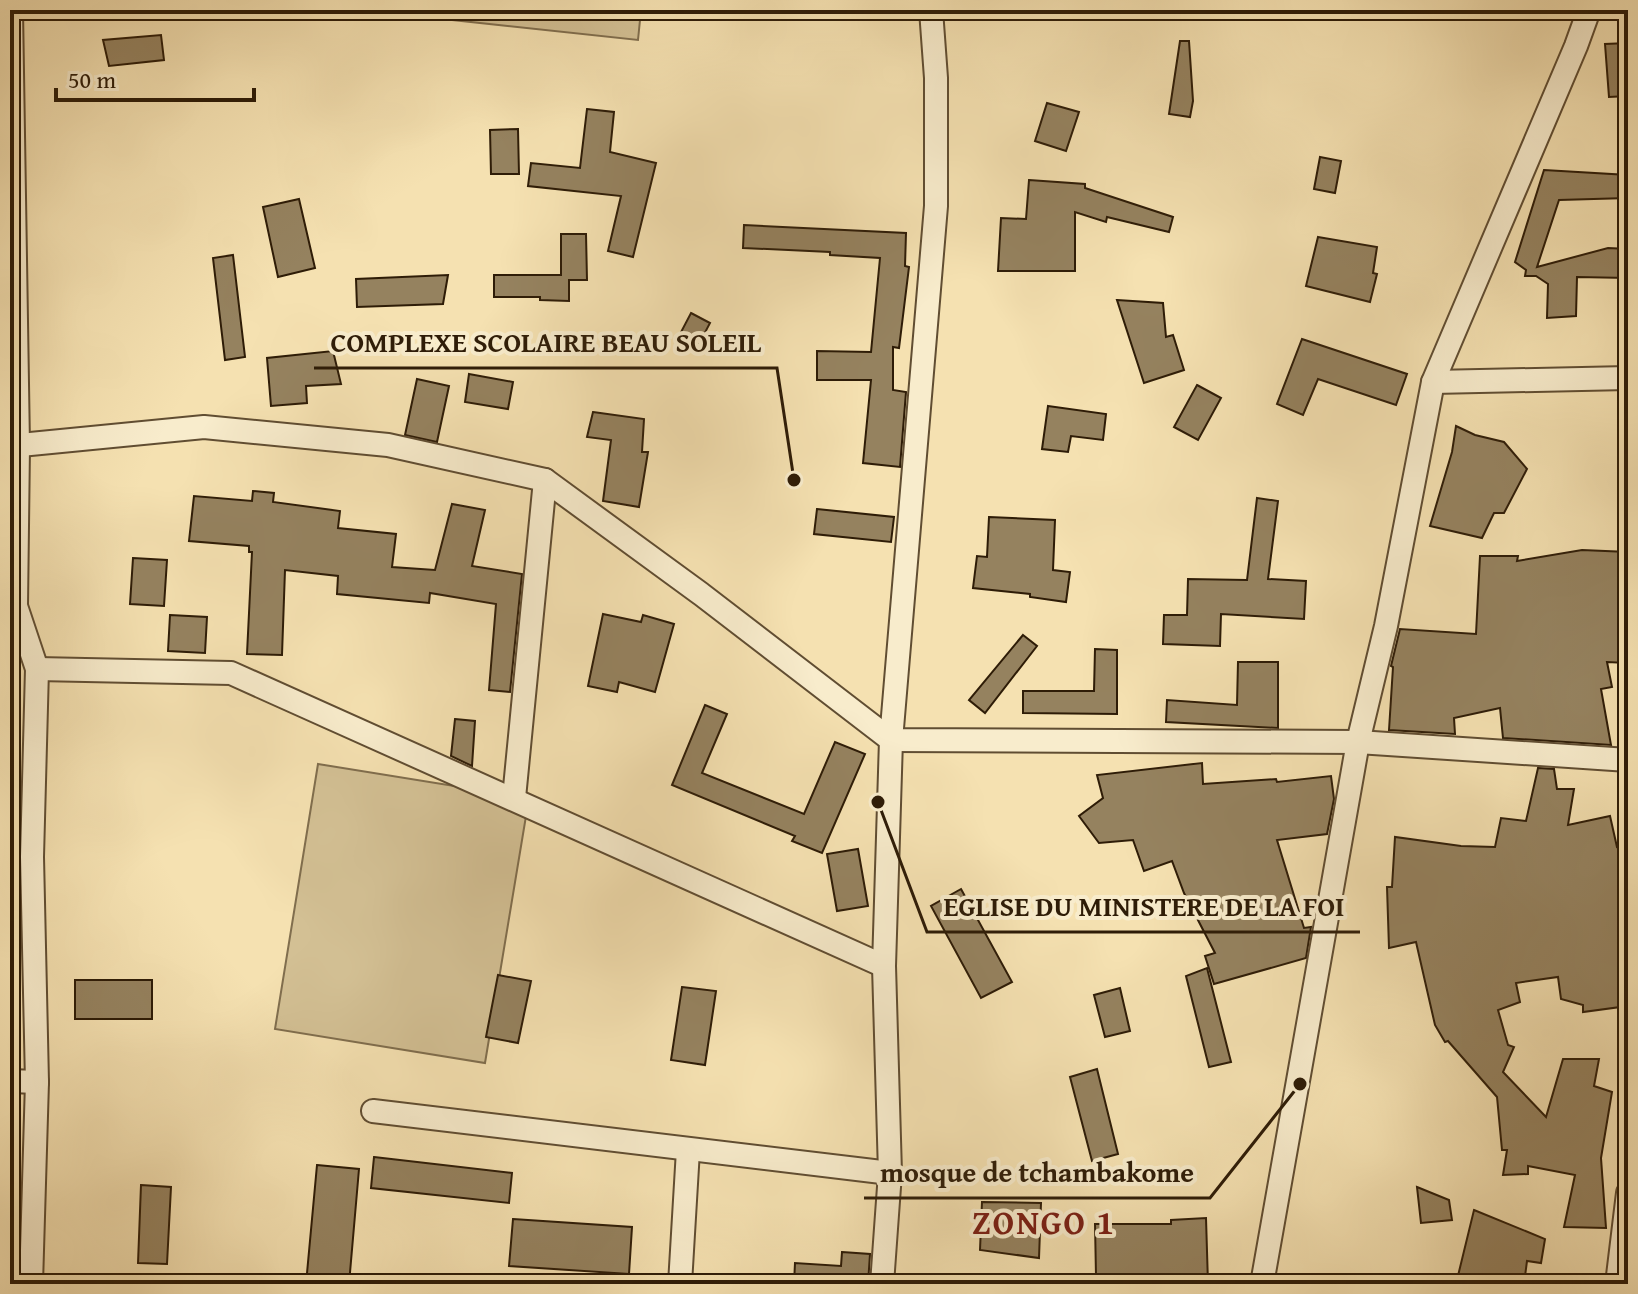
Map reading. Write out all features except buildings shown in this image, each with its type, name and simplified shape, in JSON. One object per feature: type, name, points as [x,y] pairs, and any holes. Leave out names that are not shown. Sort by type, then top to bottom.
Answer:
[{"type":"street","points":[[11,10],[13,606],[37,669],[21,857],[37,1082],[31,1284]]},
{"type":"street","points":[[882,1284],[890,1173],[884,966],[891,740],[936,206],[936,78],[931,10]]},
{"type":"street","points":[[1262,1284],[1358,742],[1386,626],[1433,382],[1589,10]]},
{"type":"street","points":[[1433,382],[1600,381],[1628,378]]},
{"type":"street","points":[[14,446],[204,427],[388,445],[545,480],[701,594],[891,740],[1358,742],[1628,760]]},
{"type":"street","points":[[514,798],[545,480]]},
{"type":"street","points":[[37,669],[231,673],[884,966]]},
{"type":"street","points":[[10,1081],[37,1082]]},
{"type":"street","points":[[373,1111],[890,1173]]},
{"type":"street","points":[[680,1284],[688,1150]]},
{"type":"street","points":[[1617,1284],[1628,1193]]},
{"type":"shaded area","points":[[454,10],[641,10],[638,40],[453,20]]},
{"type":"shaded area","points":[[318,764],[529,798],[485,1063],[275,1029]]},
{"type":"place","name":"COMPLEXE SCOLAIRE BEAU SOLEIL","points":[[794,480]]},
{"type":"place","name":"EGLISE DU MINISTERE DE LA FOI","points":[[878,802]]},
{"type":"place","name":"mosque de tchambakome","points":[[1300,1084]]},
{"type":"district","name":"ZONGO 1","points":[[1044,1222]]}]
